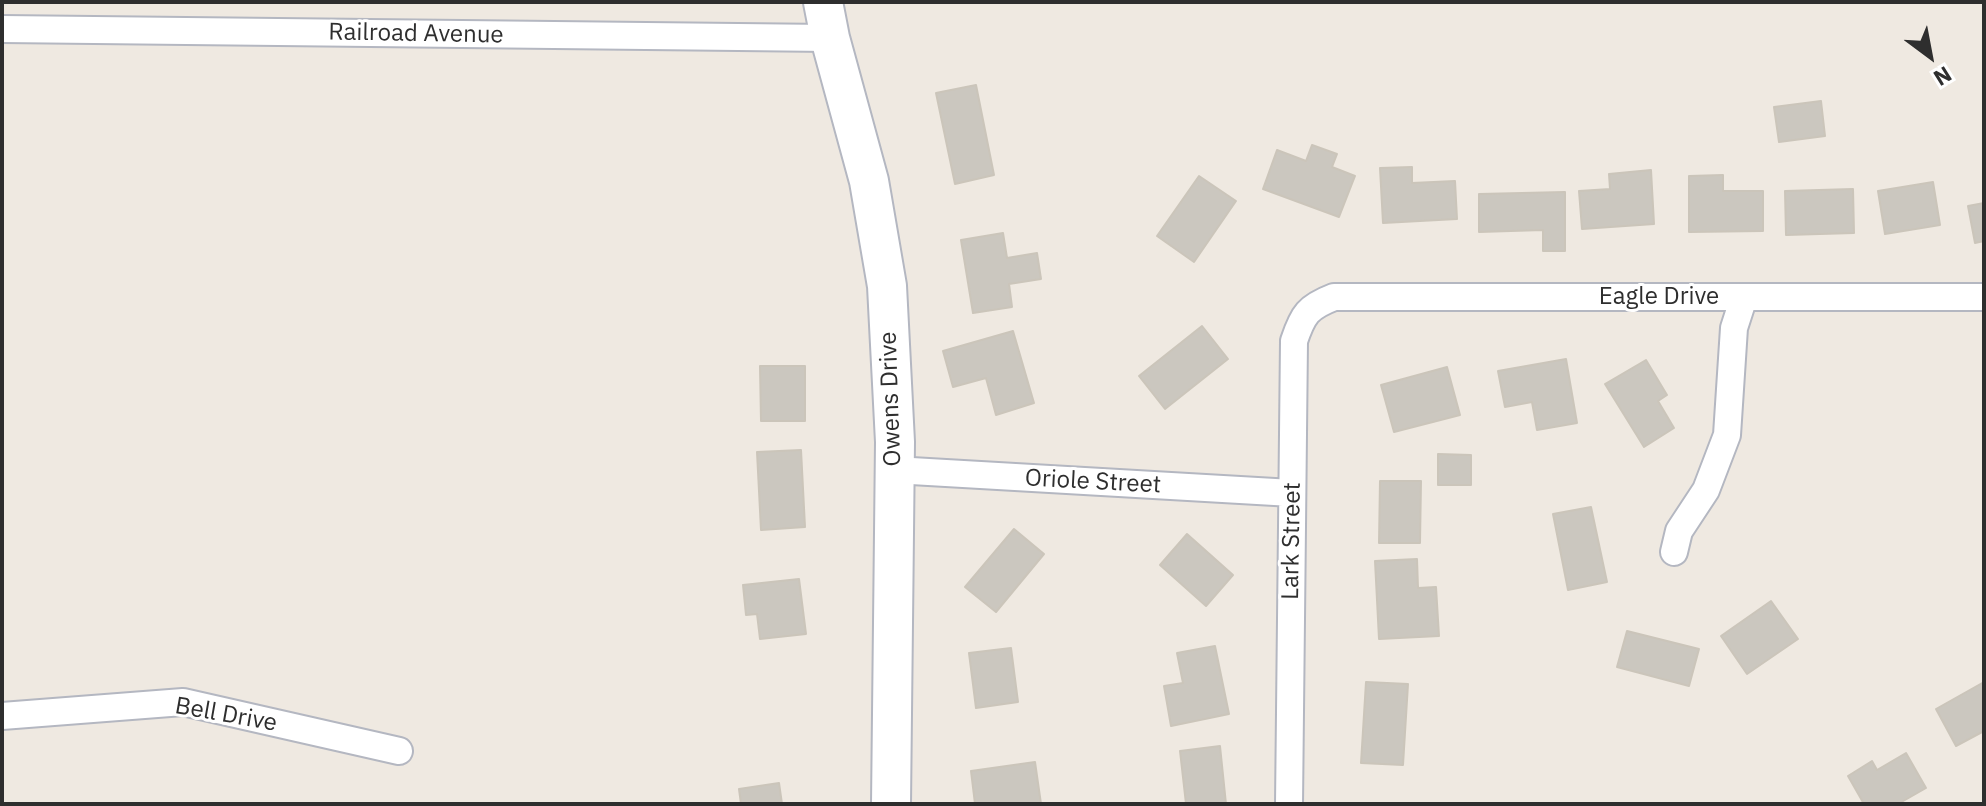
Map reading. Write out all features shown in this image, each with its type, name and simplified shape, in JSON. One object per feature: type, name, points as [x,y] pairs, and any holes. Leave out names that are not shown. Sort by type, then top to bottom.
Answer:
[{"type":"street","name":"Railroad Avenue","points":[[2,29],[826,20]]},
{"type":"street","name":"Owens Drive","points":[[826,20],[869,181],[887,286],[895,442],[891,804]]},
{"type":"street","name":"Eagle Drive","points":[[1334,297],[1984,297]]},
{"type":"street","name":"Lark Street","points":[[1289,804],[1294,341],[1301,322],[1313,305],[1334,297]]},
{"type":"street","points":[[1674,552],[1679,531],[1706,490],[1727,435],[1734,328],[1744,297]]},
{"type":"street","name":"Oriole Street","points":[[894,470],[1292,493]]},
{"type":"street","name":"Bell Drive","points":[[2,716],[183,702],[399,751]]},
{"type":"building","points":[[976,85],[994,175],[955,184],[936,93]]},
{"type":"building","points":[[1821,101],[1825,136],[1779,142],[1774,107]]},
{"type":"building","points":[[1312,145],[1337,154],[1332,167],[1355,176],[1339,217],[1263,189],[1277,150],[1306,161]]},
{"type":"building","points":[[1412,167],[1412,183],[1455,181],[1457,219],[1383,223],[1380,168]]},
{"type":"building","points":[[1651,170],[1654,224],[1582,229],[1579,191],[1610,189],[1609,174]]},
{"type":"building","points":[[1723,175],[1723,191],[1763,191],[1763,231],[1689,232],[1689,176]]},
{"type":"building","points":[[1199,176],[1236,201],[1194,262],[1157,236]]},
{"type":"building","points":[[1933,182],[1940,225],[1885,234],[1878,191]]},
{"type":"building","points":[[1853,189],[1854,233],[1786,235],[1785,191]]},
{"type":"building","points":[[1565,192],[1565,251],[1543,251],[1543,230],[1479,232],[1479,194]]},
{"type":"building","points":[[1984,203],[1984,241],[1975,243],[1968,206]]},
{"type":"building","points":[[1003,233],[1007,258],[1037,253],[1041,279],[1009,284],[1012,307],[973,313],[961,240]]},
{"type":"building","points":[[1202,326],[1228,359],[1165,409],[1139,376]]},
{"type":"building","points":[[1013,331],[1034,403],[996,415],[986,378],[953,387],[943,351]]},
{"type":"building","points":[[1566,359],[1577,423],[1537,430],[1532,402],[1505,407],[1498,371]]},
{"type":"building","points":[[1646,360],[1667,395],[1658,401],[1674,428],[1644,447],[1605,384]]},
{"type":"building","points":[[760,366],[805,366],[805,421],[761,421]]},
{"type":"building","points":[[1447,367],[1460,415],[1394,432],[1381,385]]},
{"type":"building","points":[[801,450],[805,527],[761,530],[757,452]]},
{"type":"building","points":[[1438,454],[1471,455],[1471,485],[1438,485]]},
{"type":"building","points":[[1380,481],[1421,481],[1420,543],[1379,543]]},
{"type":"building","points":[[1591,507],[1607,582],[1568,590],[1553,514]]},
{"type":"building","points":[[1014,529],[1044,554],[996,612],[965,587]]},
{"type":"building","points":[[1187,534],[1233,575],[1206,606],[1160,565]]},
{"type":"building","points":[[1417,559],[1418,588],[1436,587],[1439,636],[1379,639],[1375,561]]},
{"type":"building","points":[[799,579],[806,634],[760,639],[757,614],[746,615],[743,585]]},
{"type":"building","points":[[1771,601],[1798,639],[1747,674],[1721,636]]},
{"type":"building","points":[[1627,631],[1699,649],[1689,686],[1617,667]]},
{"type":"building","points":[[1215,646],[1229,714],[1171,726],[1164,686],[1183,683],[1177,653]]},
{"type":"building","points":[[1011,648],[1018,702],[976,708],[969,653]]},
{"type":"building","points":[[1366,682],[1408,684],[1403,765],[1361,763]]},
{"type":"building","points":[[1984,682],[1984,731],[1956,746],[1936,709]]},
{"type":"building","points":[[1220,746],[1226,804],[1186,804],[1180,751]]},
{"type":"building","points":[[1906,753],[1926,788],[1898,804],[1864,804],[1848,776],[1872,761],[1877,770]]},
{"type":"building","points":[[1035,762],[1041,804],[975,804],[971,771]]},
{"type":"building","points":[[779,783],[782,804],[741,804],[739,789]]}]
